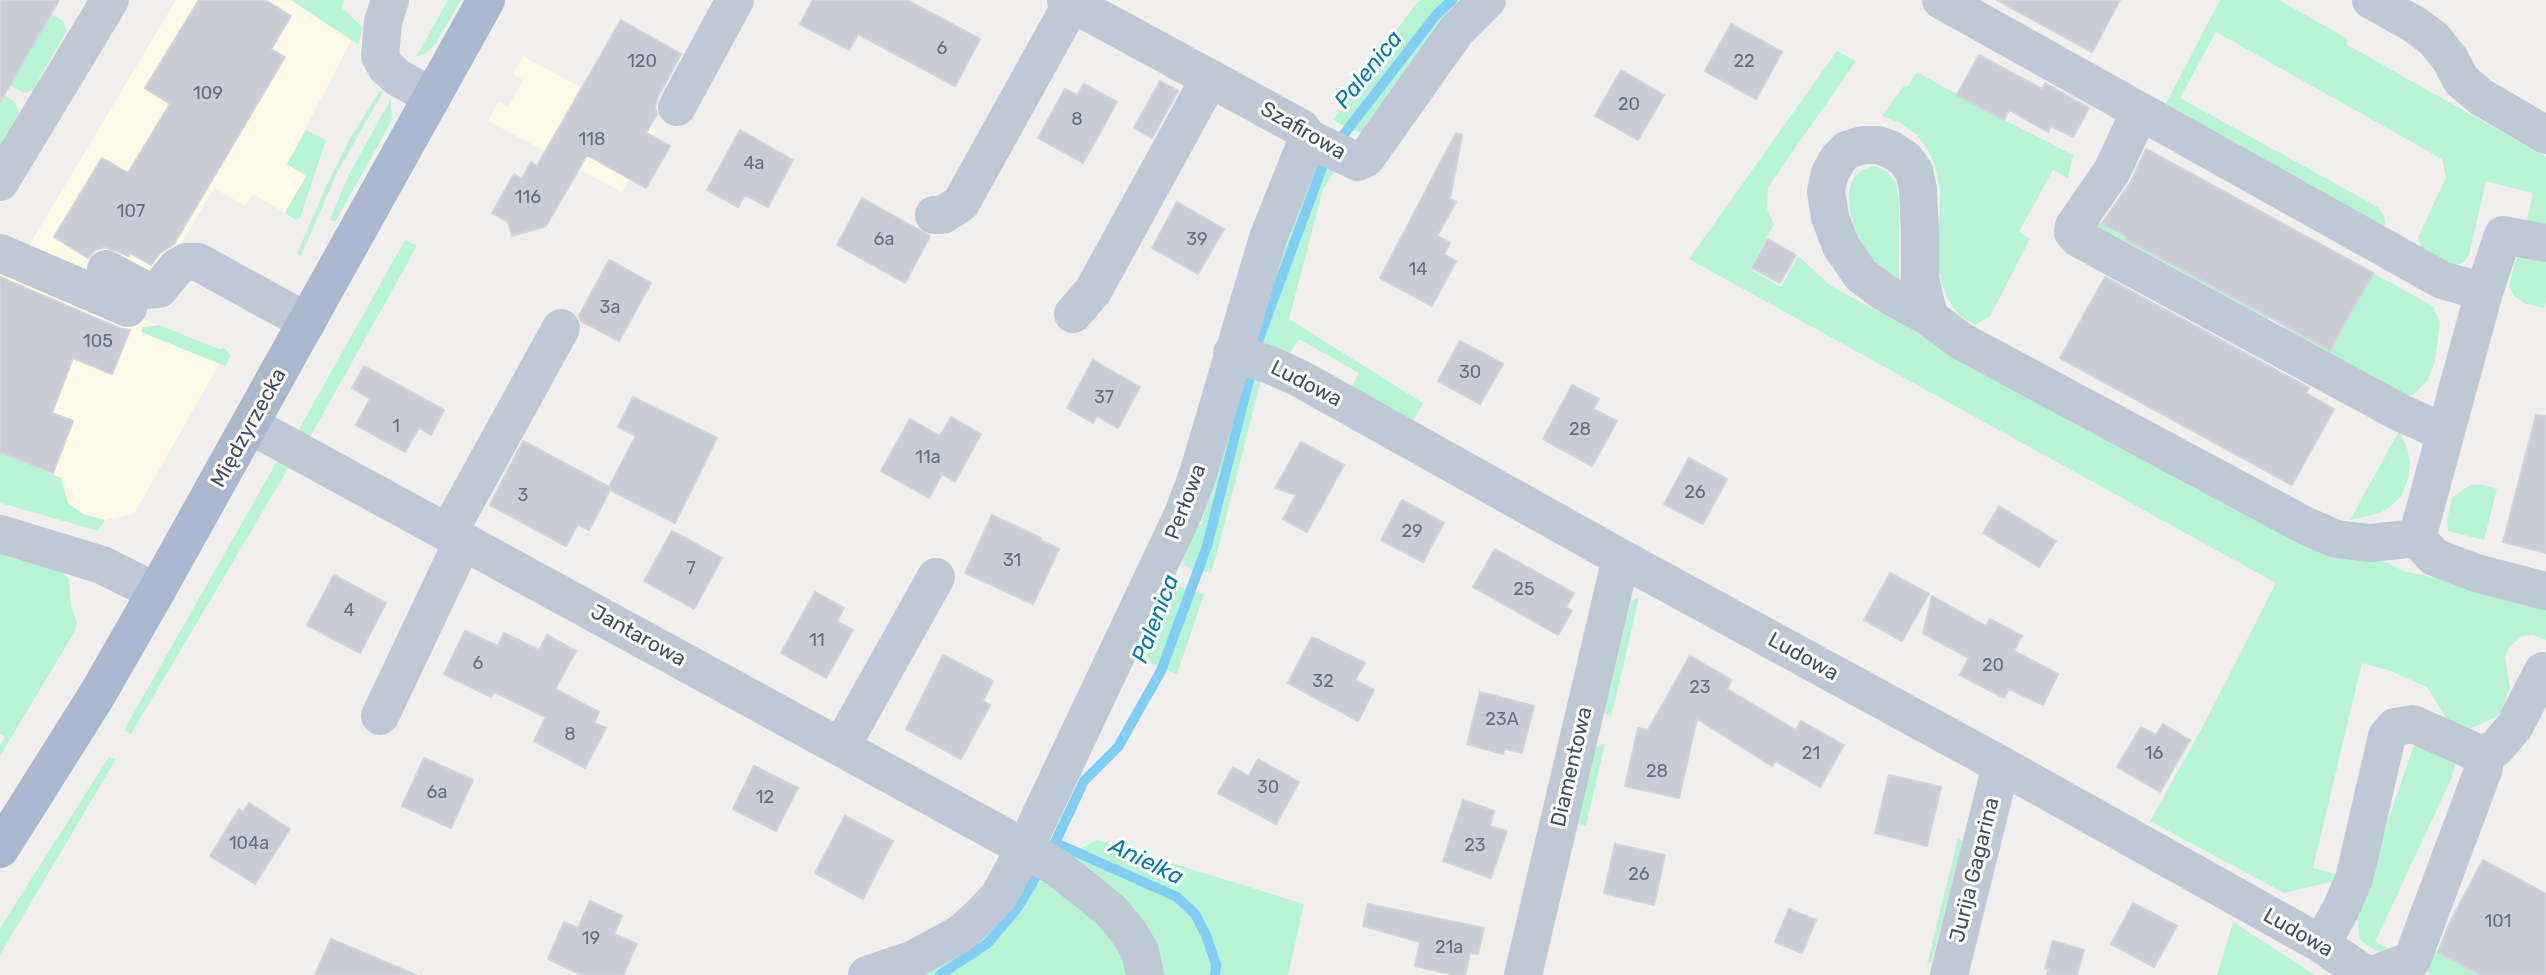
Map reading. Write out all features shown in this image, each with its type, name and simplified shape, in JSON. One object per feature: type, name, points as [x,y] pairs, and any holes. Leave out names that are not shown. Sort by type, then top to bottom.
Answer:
[{"type":"main road","name":"Międzyrzecka","points":[[0,849],[97,695],[156,592],[486,0]]},
{"type":"street","points":[[0,182],[110,0]]},
{"type":"street","points":[[390,0],[383,22],[380,56],[386,67],[397,77],[432,97]]},
{"type":"street","points":[[677,107],[735,0]]},
{"type":"street","name":"Szafirowa","points":[[1069,1],[1301,128],[1308,138],[1358,162],[1366,158],[1456,31],[1487,0]]},
{"type":"street","points":[[1941,0],[2442,280],[2484,292]]},
{"type":"street","points":[[2371,0],[2414,23],[2434,39],[2450,59],[2461,80],[2481,97],[2546,135]]},
{"type":"street","points":[[934,215],[943,215],[961,203],[1069,1]]},
{"type":"street","points":[[1073,314],[1093,291],[1210,78]]},
{"type":"street","points":[[2140,111],[2112,171],[2074,226],[2073,232],[2399,412],[2445,433]]},
{"type":"street","name":"Perłowa","points":[[879,973],[935,949],[960,934],[999,896],[1025,848],[1183,514],[1198,474],[1232,353],[1275,217],[1308,138]]},
{"type":"street","points":[[2417,538],[2484,292],[2503,235],[2546,243]]},
{"type":"street","points":[[0,253],[128,308]]},
{"type":"street","points":[[106,269],[145,290],[159,289],[177,267],[186,262],[198,262],[307,322]]},
{"type":"street","points":[[1929,317],[1961,341],[2306,526],[2336,539],[2370,542],[2417,538]]},
{"type":"street","points":[[380,716],[456,537],[561,328]]},
{"type":"street","name":"Ludowa","points":[[1232,353],[1268,364],[1299,378],[2321,944],[2366,975]]},
{"type":"street","name":"Jantarowa","points":[[250,425],[1025,848],[1059,869],[1110,910],[1140,951],[1145,975]]},
{"type":"street","points":[[0,534],[102,565],[156,592]]},
{"type":"street","points":[[2417,538],[2434,557],[2476,573],[2546,591]]},
{"type":"street","name":"Diamentowa","points":[[1523,975],[1621,558]]},
{"type":"street","points":[[841,747],[936,577]]},
{"type":"street","points":[[2479,756],[2496,748],[2514,727],[2543,671]]},
{"type":"street","points":[[2321,944],[2354,879],[2387,736],[2395,727],[2413,724],[2469,749],[2479,756],[2484,768],[2412,960],[2373,975]]},
{"type":"street","name":"Jurija Gagarina","points":[[1949,975],[2001,765]]},
{"type":"shaded area","points":[[176,0],[291,0],[351,41],[287,164],[306,176],[285,213],[253,194],[245,206],[214,188],[138,317],[226,352],[134,514],[105,520],[98,531],[0,503],[0,240],[25,252]]},
{"type":"shaded area","points":[[523,56],[656,129],[622,192],[488,121],[498,102],[508,107],[523,80],[513,74]]},
{"type":"green space","points":[[291,0],[344,0],[342,8],[363,28],[358,44]]},
{"type":"green space","points":[[448,0],[461,0],[434,46],[416,57]]},
{"type":"green space","points":[[1421,0],[1472,0],[1363,132],[1353,131],[1333,120],[1414,6]]},
{"type":"green space","points":[[2220,0],[2279,0],[2348,39],[2346,44],[2546,157],[2546,231],[2527,220],[2533,193],[2486,181],[2469,255],[2463,263],[2451,267],[2422,249],[2418,237],[2446,178],[2442,159],[2216,32],[2180,98],[2378,207],[2384,215],[2382,232],[2162,111]]},
{"type":"green space","points":[[51,14],[63,21],[67,31],[32,91],[23,93],[10,85]]},
{"type":"green space","points":[[1837,51],[1856,61],[1768,187],[1767,209],[1774,224],[1750,269],[1781,287],[1798,256],[1831,286],[2020,388],[2362,555],[2389,563],[2403,571],[2546,602],[2546,640],[2533,635],[2521,636],[2510,647],[2505,657],[2510,688],[2501,711],[2496,717],[2467,730],[2448,721],[2427,687],[2388,670],[2362,663],[2313,868],[2339,875],[2335,881],[2284,893],[2150,821],[2201,730],[2276,583],[1689,259]]},
{"type":"green space","points":[[1917,72],[2073,155],[2068,178],[2053,170],[2019,232],[2030,239],[1990,316],[1975,325],[1959,315],[1942,284],[1938,266],[1940,191],[1929,152],[1917,135],[1900,123],[1882,116]]},
{"type":"green space","points":[[380,90],[383,92],[338,171],[301,256],[297,254],[327,184]]},
{"type":"green space","points":[[4,95],[15,102],[19,113],[0,146],[0,102]]},
{"type":"green space","points":[[391,99],[392,120],[335,222],[330,220],[348,176]]},
{"type":"green space","points":[[306,130],[326,140],[300,218],[296,220],[285,213],[306,176],[287,164]]},
{"type":"green space","points":[[1319,161],[1334,172],[1323,189],[1289,319],[1423,403],[1411,425],[1350,390],[1359,373],[1299,339],[1288,356],[1252,342],[1281,244]]},
{"type":"green space","points":[[1875,166],[1887,172],[1896,183],[1899,201],[1899,283],[1872,258],[1857,235],[1850,212],[1849,191],[1853,179],[1862,170]]},
{"type":"green space","points":[[2093,218],[2270,315],[2264,325],[2091,231]]},
{"type":"green space","points":[[405,240],[417,246],[309,439],[298,431]]},
{"type":"green space","points":[[2546,250],[2544,308],[2526,304],[2515,297],[2509,287],[2518,257]]},
{"type":"green space","points":[[2373,273],[2433,306],[2440,322],[2435,361],[2428,380],[2413,395],[2399,397],[2282,335],[2287,324],[2331,348]]},
{"type":"green space","points":[[159,325],[219,349],[225,348],[231,355],[225,366],[141,332],[143,327]]},
{"type":"green space","points":[[1247,377],[1261,380],[1218,549],[1211,573],[1192,569],[1185,566],[1182,560],[1192,531],[1202,523],[1238,384]]},
{"type":"green space","points":[[2399,431],[2407,447],[2410,463],[2408,479],[2401,496],[2380,513],[2350,520]]},
{"type":"green space","points":[[0,452],[61,478],[68,503],[83,514],[105,520],[98,531],[0,503]]},
{"type":"green space","points":[[282,461],[289,467],[131,734],[124,730],[276,463]]},
{"type":"green space","points":[[2470,485],[2497,489],[2484,540],[2448,531],[2447,520],[2452,498]]},
{"type":"green space","points":[[0,553],[62,571],[69,580],[71,606],[77,622],[75,631],[0,756],[0,746],[5,737],[0,734]]},
{"type":"green space","points":[[1180,587],[1204,594],[1177,674],[1150,663],[1145,658],[1172,588]]},
{"type":"green space","points":[[1638,598],[1611,718],[1604,711],[1631,601]]},
{"type":"green space","points":[[1605,743],[1586,826],[1576,823],[1594,748]]},
{"type":"green space","points":[[2422,743],[2456,761],[2452,777],[2375,942],[2397,952],[2391,958],[2366,945],[2359,938],[2357,911],[2413,748]]},
{"type":"green space","points":[[109,757],[116,759],[0,955],[0,928]]},
{"type":"green space","points":[[1958,838],[1963,842],[1932,961],[1927,964]]},
{"type":"green space","points":[[1097,840],[1304,904],[1288,975],[905,975],[1021,884],[1052,881],[1067,855]]},
{"type":"green space","points":[[2233,922],[2315,975],[2217,975]]},
{"type":"green space","points":[[2435,950],[2481,975],[2429,975],[2426,967]]},
{"type":"building","points":[[0,0],[59,0],[0,102]]},
{"type":"building","points":[[199,0],[265,0],[291,16],[271,49],[285,57],[174,244],[160,253],[151,265],[130,253],[129,256],[106,247],[95,250],[88,258],[54,237],[102,158],[128,173],[170,104],[145,88]]},
{"type":"building","points":[[813,0],[907,0],[980,39],[955,86],[858,34],[849,50],[800,24]]},
{"type":"building","points":[[1997,0],[2120,0],[2092,52]]},
{"type":"building","points":[[621,20],[681,54],[658,97],[655,107],[657,114],[646,133],[670,146],[646,188],[587,155],[546,226],[512,236],[508,222],[492,213],[514,174],[522,179],[531,162],[537,166]]},
{"type":"building","points":[[1731,24],[1782,52],[1756,99],[1705,71]]},
{"type":"building","points":[[1979,55],[2042,89],[2045,83],[2089,108],[2073,137],[2051,126],[2048,132],[2009,110],[2004,120],[1957,95]]},
{"type":"building","points":[[1621,70],[1664,95],[1638,140],[1595,116]]},
{"type":"building","points":[[1160,81],[1178,91],[1152,138],[1134,128]]},
{"type":"building","points":[[1084,84],[1117,102],[1083,163],[1038,138],[1065,89],[1077,95]]},
{"type":"building","points":[[740,130],[793,160],[768,207],[745,195],[738,207],[707,190]]},
{"type":"building","points":[[1456,133],[1462,135],[1450,199],[1456,202],[1437,236],[1450,243],[1444,254],[1456,261],[1432,306],[1380,278]]},
{"type":"building","points":[[2146,149],[2373,273],[2330,350],[2126,239],[2127,237],[2102,223],[2130,183]]},
{"type":"building","points":[[862,198],[930,236],[905,283],[837,245]]},
{"type":"building","points":[[1177,202],[1224,229],[1198,274],[1152,248]]},
{"type":"building","points":[[1768,239],[1796,255],[1780,283],[1752,268]]},
{"type":"building","points":[[609,260],[651,283],[619,341],[581,321],[579,316]]},
{"type":"building","points":[[0,277],[119,328],[130,330],[112,374],[73,358],[52,413],[73,421],[53,473],[0,452]]},
{"type":"building","points":[[2105,277],[2309,388],[2306,393],[2334,409],[2292,485],[2060,358]]},
{"type":"building","points":[[1460,341],[1503,364],[1480,404],[1438,381]]},
{"type":"building","points":[[1093,360],[1140,387],[1118,428],[1097,416],[1093,423],[1067,408]]},
{"type":"building","points":[[364,366],[444,410],[431,435],[419,428],[405,452],[356,425],[370,399],[352,388]]},
{"type":"building","points":[[1572,385],[1599,399],[1593,409],[1617,421],[1592,466],[1543,439]]},
{"type":"building","points":[[633,397],[717,438],[675,523],[610,490],[589,530],[578,524],[566,546],[490,505],[523,441],[609,487],[636,436],[618,427]]},
{"type":"building","points":[[2536,415],[2546,416],[2546,553],[2503,542]]},
{"type":"building","points":[[951,417],[981,434],[955,482],[942,474],[929,498],[881,471],[910,419],[940,436]]},
{"type":"building","points":[[1301,442],[1344,465],[1307,532],[1283,519],[1296,495],[1275,488]]},
{"type":"building","points":[[1689,458],[1727,479],[1703,524],[1664,504]]},
{"type":"building","points":[[1402,500],[1444,523],[1423,562],[1381,540]]},
{"type":"building","points":[[1999,506],[2056,541],[2039,567],[1983,533]]},
{"type":"building","points":[[992,515],[1059,549],[1033,604],[965,573]]},
{"type":"building","points":[[672,531],[722,558],[694,609],[644,581]]},
{"type":"building","points":[[1495,549],[1574,593],[1566,607],[1572,611],[1558,635],[1473,587]]},
{"type":"building","points":[[1890,573],[1929,594],[1902,641],[1864,620]]},
{"type":"building","points":[[334,575],[386,603],[360,653],[307,625]]},
{"type":"building","points":[[815,592],[844,608],[837,621],[853,630],[826,678],[781,653]]},
{"type":"building","points":[[1932,596],[1986,626],[1990,619],[2022,636],[2014,651],[2058,674],[2043,705],[2009,689],[2004,698],[1960,675],[1969,658],[1923,633]]},
{"type":"building","points":[[465,631],[498,646],[504,633],[539,650],[547,635],[576,651],[555,689],[599,712],[594,723],[606,728],[585,768],[534,741],[546,717],[494,692],[491,697],[444,674]]},
{"type":"building","points":[[1312,637],[1365,663],[1355,680],[1374,690],[1358,721],[1288,683]]},
{"type":"building","points":[[943,655],[993,681],[983,701],[990,705],[961,759],[906,729]]},
{"type":"building","points":[[1690,656],[1732,680],[1727,689],[1796,730],[1801,721],[1844,745],[1820,787],[1775,761],[1772,766],[1697,719],[1679,798],[1625,786],[1638,728],[1648,730]]},
{"type":"building","points":[[1480,692],[1534,706],[1522,753],[1505,749],[1503,754],[1467,744]]},
{"type":"building","points":[[2163,724],[2190,740],[2160,792],[2117,767],[2141,727],[2156,735]]},
{"type":"building","points":[[424,758],[473,780],[451,828],[402,806]]},
{"type":"building","points":[[1258,759],[1299,782],[1276,824],[1218,793],[1233,767],[1249,776]]},
{"type":"building","points":[[754,766],[798,788],[776,831],[733,809]]},
{"type":"building","points":[[1889,775],[1941,787],[1927,846],[1875,833]]},
{"type":"building","points":[[1463,800],[1494,811],[1490,826],[1507,831],[1491,878],[1443,861]]},
{"type":"building","points":[[249,803],[290,829],[255,884],[210,856],[239,809],[243,812]]},
{"type":"building","points":[[845,816],[893,841],[863,899],[815,873]]},
{"type":"building","points":[[1615,844],[1665,855],[1654,905],[1604,893]]},
{"type":"building","points":[[2483,860],[2546,894],[2546,975],[2481,975],[2438,952],[2449,924]]},
{"type":"building","points":[[590,901],[622,916],[614,934],[637,944],[623,975],[582,975],[548,959],[564,922],[578,928]]},
{"type":"building","points":[[2133,903],[2177,926],[2154,967],[2111,944]]},
{"type":"building","points":[[1368,904],[1484,928],[1478,954],[1470,953],[1465,975],[1415,966],[1420,942],[1363,926]]},
{"type":"building","points":[[1789,909],[1816,920],[1802,953],[1775,942]]},
{"type":"building","points":[[331,939],[416,975],[315,975]]},
{"type":"building","points":[[2053,941],[2084,950],[2077,975],[2047,975],[2049,969],[2045,968]]},
{"type":"waterway","name":"Palenica","points":[[1344,134],[1436,15],[1452,0]]},
{"type":"waterway","name":"Palenica","points":[[1257,344],[1324,162]]},
{"type":"waterway","name":"Palenica","points":[[1050,853],[1084,781],[1118,747],[1161,671],[1207,546],[1250,376]]},
{"type":"waterway","name":"Anielka","points":[[1056,843],[1177,897],[1195,914],[1206,935],[1216,965],[1215,975]]},
{"type":"waterway","name":"Palenica","points":[[940,975],[988,943],[1018,907],[1040,870]]}]
